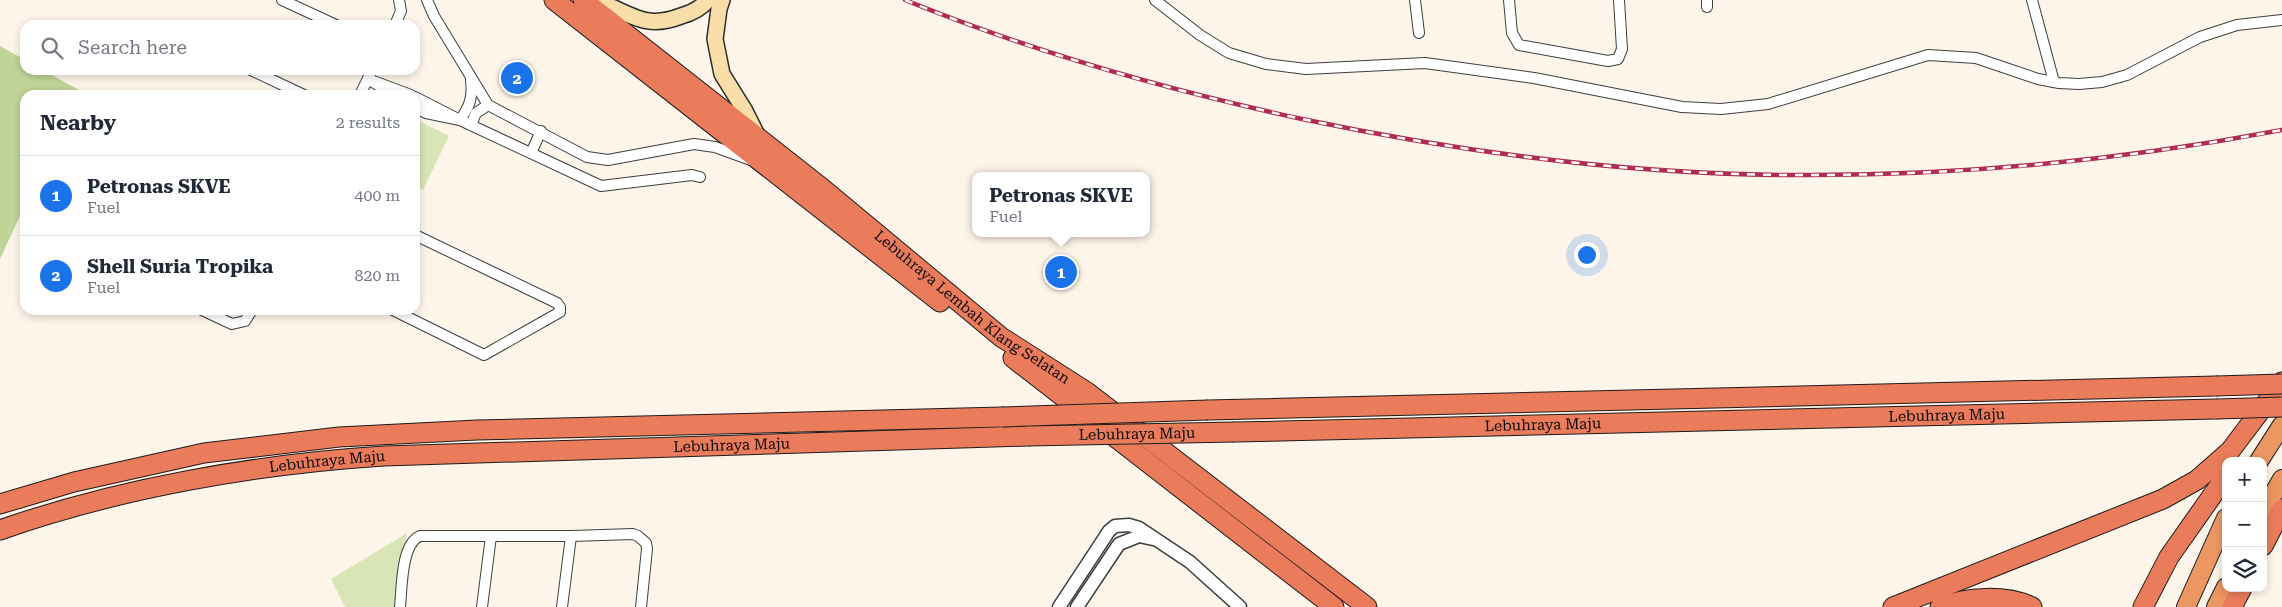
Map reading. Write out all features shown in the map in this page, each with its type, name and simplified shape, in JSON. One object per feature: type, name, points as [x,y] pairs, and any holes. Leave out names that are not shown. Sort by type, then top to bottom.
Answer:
[{"type":"highway","name":"Lebuhraya Lembah Klang Selatan","points":[[554,0],[1334,607]]},
{"type":"highway","name":"Lebuhraya Lembah Klang Selatan","points":[[583,0],[758,137],[1001,337],[1087,392],[1367,607]]},
{"type":"highway","name":"Lebuhraya Maju","points":[[0,504],[74,482],[185,457],[339,436],[477,430],[1208,410],[2282,383]]},
{"type":"highway","points":[[1892,607],[2163,499],[2197,480],[2230,451],[2282,383]]},
{"type":"highway","points":[[2240,457],[2282,402]]},
{"type":"highway","name":"Lebuhraya Maju","points":[[0,530],[159,487],[325,460],[384,456],[1028,436],[2282,407]]},
{"type":"highway","points":[[2262,457],[2282,425]]},
{"type":"highway","points":[[2267,505],[2282,478]]},
{"type":"highway","points":[[2143,607],[2169,557],[2222,482]]},
{"type":"highway","points":[[2267,538],[2282,509]]},
{"type":"highway","points":[[2186,607],[2222,527]]},
{"type":"highway","points":[[2216,607],[2224,592]]},
{"type":"highway","points":[[2232,607],[2240,592]]},
{"type":"highway","points":[[1940,607],[1954,602],[1999,599],[2032,607]]},
{"type":"main road","points":[[583,0],[613,8],[631,17],[653,22],[663,22],[689,14],[708,0]]},
{"type":"main road","points":[[722,0],[715,39],[722,74],[746,111],[758,137]]},
{"type":"street","points":[[282,0],[325,20]]},
{"type":"street","points":[[397,20],[401,11],[399,0]]},
{"type":"street","points":[[427,0],[443,33],[488,105],[587,157],[608,160],[694,144],[715,147],[746,159],[760,162]]},
{"type":"street","points":[[1155,0],[1200,35],[1229,53],[1266,64],[1306,69],[1425,63],[1534,78],[1682,107],[1721,108],[1768,104],[1928,55],[1976,58],[2038,79],[2054,82],[2079,84],[2102,82],[2127,75],[2200,37],[2237,24],[2282,20]]},
{"type":"street","points":[[1416,0],[1419,33]]},
{"type":"street","points":[[1510,0],[1512,33],[1519,44],[1608,61],[1618,59],[1622,49],[1619,0]]},
{"type":"street","points":[[2032,0],[2054,82]]},
{"type":"street","points":[[460,120],[469,107],[473,95],[470,74]]},
{"type":"street","points":[[262,75],[293,90]]},
{"type":"street","points":[[362,90],[370,75]]},
{"type":"street","points":[[371,75],[388,90]]},
{"type":"street","points":[[372,75],[401,90]]},
{"type":"street","points":[[420,99],[460,120],[601,186],[692,174],[700,177]]},
{"type":"street","points":[[471,125],[476,113],[488,105]]},
{"type":"street","points":[[420,110],[460,120]]},
{"type":"street","points":[[531,153],[540,131]]},
{"type":"street","points":[[402,315],[484,355],[560,312],[560,307],[557,303],[420,237]]},
{"type":"street","points":[[212,315],[232,324],[245,321],[249,315]]},
{"type":"street","points":[[1062,603],[1109,531],[1115,526],[1129,524],[1139,528],[1190,562],[1240,607]]},
{"type":"street","points":[[400,607],[406,551],[416,538],[420,536],[633,534],[643,539],[647,548],[641,607]]},
{"type":"street","points":[[482,607],[491,536]]},
{"type":"street","points":[[562,607],[571,536]]},
{"type":"street","points":[[1081,602],[1119,544],[1139,536],[1153,539]]},
{"type":"street","points":[[1062,603],[1076,592],[1081,602]]},
{"type":"green space","points":[[0,46],[20,57],[20,75],[52,75],[79,90],[20,90],[20,216],[0,259]]},
{"type":"green space","points":[[420,122],[449,136],[423,190],[420,188]]},
{"type":"green space","points":[[407,533],[397,607],[345,607],[331,579]]},
{"type":"railway","points":[[905,0],[1051,53],[1251,108],[1363,131],[1487,152],[1611,166],[1736,174],[1860,175],[1920,173],[2102,158],[2222,141],[2282,130]]},
{"type":"place","name":"Shell Suria Tropika","points":[[517,78]]},
{"type":"place","name":"Petronas SKVE","points":[[1061,272]]}]
